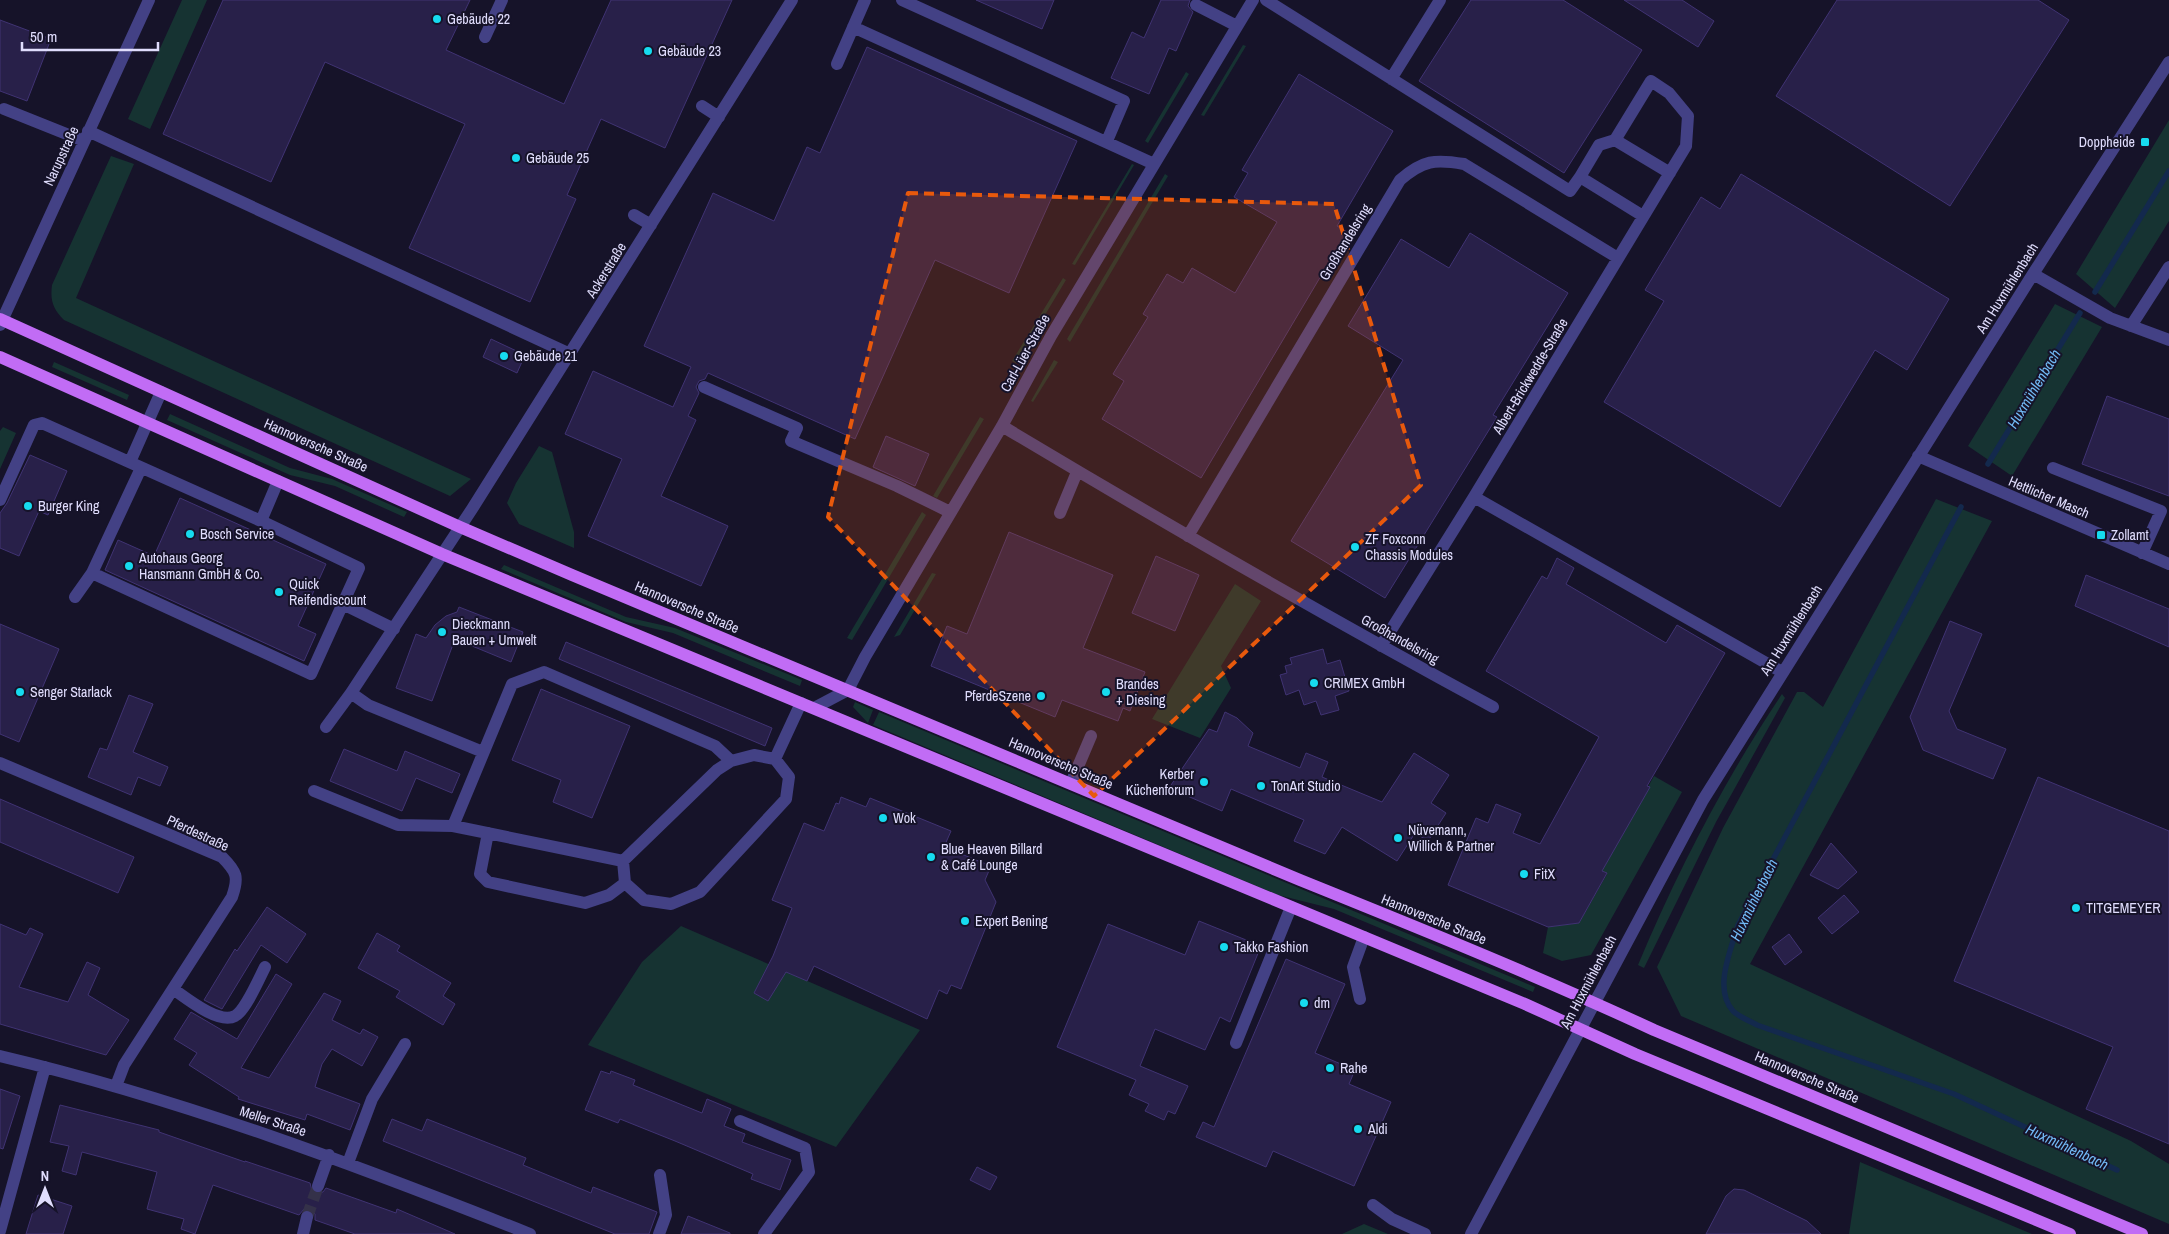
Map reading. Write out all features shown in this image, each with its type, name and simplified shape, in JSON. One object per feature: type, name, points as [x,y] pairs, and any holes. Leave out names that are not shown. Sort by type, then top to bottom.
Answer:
[{"type":"main road","name":"Hannoversche Straße","points":[[1,321],[460,527],[1594,1002],[1663,1034],[2142,1234]]},
{"type":"main road","points":[[0,357],[442,554],[1292,907],[1635,1054],[2070,1234]]},
{"type":"street","name":"Narupstraße","points":[[1,321],[149,0]]},
{"type":"street","points":[[485,38],[502,0]]},
{"type":"street","name":"Ackerstraße","points":[[442,554],[651,226],[792,0]]},
{"type":"street","points":[[837,64],[865,0]]},
{"type":"street","points":[[902,0],[1124,101],[1108,142]]},
{"type":"street","name":"Carl-Lüer-Straße","points":[[848,690],[864,657],[1002,426],[1051,336],[1253,0]]},
{"type":"street","points":[[1266,0],[1570,191],[1599,145],[1615,140],[1670,174]]},
{"type":"street","points":[[1391,79],[1440,0]]},
{"type":"street","points":[[1196,4],[1238,26]]},
{"type":"street","points":[[853,27],[1154,164]]},
{"type":"street","name":"Am Huxmühlenbach","points":[[1471,1234],[1703,800],[2033,274],[2164,79],[2169,62]]},
{"type":"street","name":"Albert-Brickwedde-Straße","points":[[1381,646],[1474,498],[1670,174],[1686,146],[1688,116],[1669,93],[1651,81],[1615,140]]},
{"type":"street","points":[[702,106],[719,117]]},
{"type":"street","points":[[4,108],[86,136],[570,354]]},
{"type":"street","name":"Großhandelsring","points":[[1188,536],[1400,180],[1417,166],[1440,160],[1464,164],[1618,258]]},
{"type":"street","points":[[1580,177],[1644,216]]},
{"type":"street","points":[[634,215],[651,226]]},
{"type":"street","points":[[2131,326],[2169,267]]},
{"type":"street","points":[[2033,274],[2110,318],[2169,340]]},
{"type":"street","points":[[704,386],[797,428],[791,441],[897,486],[950,512]]},
{"type":"street","points":[[74,597],[92,573],[135,465],[148,422],[161,392]]},
{"type":"street","points":[[0,500],[34,425],[42,422],[359,568],[311,674],[92,573]]},
{"type":"street","name":"Großhandelsring","points":[[1002,426],[1188,536],[1381,646],[1493,707]]},
{"type":"street","name":"Hettlicher Masch","points":[[1918,456],[2169,563]]},
{"type":"street","points":[[2053,468],[2161,511],[2142,553]]},
{"type":"street","points":[[1060,513],[1078,472]]},
{"type":"street","points":[[260,521],[278,481]]},
{"type":"street","points":[[1474,498],[1782,672]]},
{"type":"street","points":[[326,728],[394,629],[442,554]]},
{"type":"street","points":[[343,604],[394,629]]},
{"type":"street","points":[[453,826],[512,684],[544,672],[716,746],[731,761]]},
{"type":"street","points":[[814,708],[848,690]]},
{"type":"street","points":[[351,693],[368,705],[483,752]]},
{"type":"street","points":[[775,759],[801,703]]},
{"type":"street","points":[[1071,783],[1091,736]]},
{"type":"street","points":[[754,755],[775,759],[789,777],[786,799],[700,892],[671,904],[644,900],[625,883],[624,861],[717,770],[731,761],[754,755]]},
{"type":"street","name":"Pferdestraße","points":[[0,763],[222,857],[235,869],[237,884],[232,897],[124,1065],[116,1086]]},
{"type":"street","points":[[314,791],[398,825],[453,826],[624,861]]},
{"type":"street","points":[[488,833],[480,874],[488,882],[584,903],[609,895],[625,883]]},
{"type":"street","points":[[1236,1043],[1292,907]]},
{"type":"street","points":[[1360,999],[1353,967],[1364,938]]},
{"type":"street","points":[[173,989],[214,1015],[228,1018],[236,1016],[242,1009],[265,967]]},
{"type":"street","points":[[348,1163],[372,1099],[405,1044]]},
{"type":"street","name":"Meller Straße","points":[[0,1056],[45,1066],[116,1086],[329,1155],[530,1234]]},
{"type":"street","points":[[0,1230],[14,1185],[45,1066]]},
{"type":"street","points":[[740,1121],[805,1148],[809,1172],[764,1234]]},
{"type":"street","points":[[318,1186],[329,1155]]},
{"type":"street","points":[[659,1234],[666,1215],[660,1175]]},
{"type":"street","points":[[1373,1205],[1392,1220],[1425,1234]]},
{"type":"street","points":[[303,1234],[307,1217]]},
{"type":"highlighted area","points":[[908,193],[1334,204],[1421,485],[1094,796],[828,517]]},
{"type":"green space","points":[[182,0],[207,0],[150,129],[128,119]]},
{"type":"green space","points":[[1243,45],[1246,46],[1204,116],[1201,115]]},
{"type":"green space","points":[[1186,72],[1189,74],[1148,143],[1145,141]]},
{"type":"green space","points":[[2169,120],[2169,221],[2115,308],[2076,274]]},
{"type":"green space","points":[[111,156],[134,164],[76,298],[471,479],[450,496],[64,320],[53,304],[51,296],[52,285]]},
{"type":"green space","points":[[1132,164],[1134,165],[1075,265],[1072,264]]},
{"type":"green space","points":[[1165,174],[1168,176],[1070,342],[1067,339]]},
{"type":"green space","points":[[1063,278],[1066,280],[1016,363],[1012,361]]},
{"type":"green space","points":[[2055,304],[2102,327],[2012,476],[1968,446]]},
{"type":"green space","points":[[1054,360],[1058,362],[1033,402],[1031,401]]},
{"type":"green space","points":[[54,362],[129,395],[127,400],[52,367]]},
{"type":"green space","points":[[170,414],[290,468],[332,479],[407,512],[404,517],[335,486],[290,475],[167,420]]},
{"type":"green space","points":[[980,417],[984,419],[937,498],[933,496]]},
{"type":"green space","points":[[3,427],[16,433],[0,469],[0,431]]},
{"type":"green space","points":[[539,446],[552,452],[574,532],[574,548],[519,524],[507,503],[516,483]]},
{"type":"green space","points":[[1936,499],[1992,521],[1750,964],[2131,1141],[2169,1164],[2169,1224],[1681,1016],[1657,967],[1723,828],[1797,692],[1804,692],[1823,707]]},
{"type":"green space","points":[[922,512],[926,515],[852,640],[847,638]]},
{"type":"green space","points":[[504,565],[626,617],[675,628],[802,680],[800,686],[673,633],[626,622],[501,569]]},
{"type":"green space","points":[[932,573],[936,574],[900,635],[894,637]]},
{"type":"green space","points":[[1235,584],[1261,601],[1221,666],[1231,688],[1200,738],[1152,719]]},
{"type":"green space","points":[[1782,694],[1785,698],[1716,822],[1644,968],[1638,965],[1669,895],[1703,826],[1741,759]]},
{"type":"green space","points":[[855,702],[873,710],[868,723],[853,707]]},
{"type":"green space","points":[[879,712],[1535,987],[1533,992],[1334,909],[1278,895],[873,725]]},
{"type":"green space","points":[[1654,776],[1682,792],[1591,955],[1562,961],[1543,953],[1548,927],[1579,923],[1607,874],[1602,871]]},
{"type":"green space","points":[[681,926],[920,1030],[836,1147],[588,1045],[642,962]]},
{"type":"green space","points":[[1860,1162],[2032,1234],[1849,1234]]},
{"type":"green space","points":[[1364,1224],[1388,1234],[1342,1234]]},
{"type":"building","name":"Gebäude 25","points":[[223,0],[470,0],[446,50],[564,104],[611,0],[732,0],[665,148],[601,119],[567,195],[576,199],[530,302],[409,248],[465,124],[325,62],[271,182],[163,134]]},
{"type":"building","points":[[976,0],[1054,0],[1042,29]]},
{"type":"building","points":[[1161,0],[1190,0],[1188,6],[1193,12],[1176,51],[1169,48],[1149,94],[1111,78],[1132,32],[1144,38]]},
{"type":"building","points":[[1471,0],[1563,0],[1642,50],[1564,173],[1419,81]]},
{"type":"building","points":[[1624,0],[1682,0],[1714,21],[1698,47]]},
{"type":"building","points":[[1837,0],[2038,0],[2069,20],[1950,206],[1776,96]]},
{"type":"building","points":[[0,20],[51,39],[27,101],[0,91]]},
{"type":"building","points":[[867,47],[1077,141],[1009,293],[935,260],[855,439],[708,373],[705,379],[699,381],[696,387],[699,393],[688,416],[696,420],[661,496],[728,526],[701,586],[588,536],[622,459],[565,434],[593,371],[673,407],[691,367],[644,346],[713,193],[774,221],[807,147],[820,153]]},
{"type":"building","points":[[1299,74],[1393,131],[1337,226],[1347,232],[1201,478],[1102,419],[1124,381],[1113,374],[1148,317],[1143,314],[1167,274],[1183,283],[1192,268],[1235,293],[1277,222],[1234,197],[1248,173],[1242,170]]},
{"type":"building","points":[[1741,174],[1949,299],[1907,370],[1875,350],[1780,507],[1604,402],[1664,301],[1645,290],[1701,197],[1720,209]]},
{"type":"building","points":[[1470,233],[1568,293],[1493,415],[1497,417],[1385,598],[1291,541],[1403,360],[1348,326],[1401,239],[1449,268]]},
{"type":"building","name":"Gebäude 21","points":[[491,339],[525,355],[517,373],[483,357]]},
{"type":"building","points":[[2107,396],[2169,419],[2169,496],[2082,464]]},
{"type":"building","points":[[886,436],[929,454],[915,486],[873,467]]},
{"type":"building","name":"Burger King","points":[[30,455],[67,471],[48,515],[39,511],[19,556],[0,548],[0,513],[7,503]]},
{"type":"building","points":[[180,498],[326,564],[298,626],[316,634],[304,661],[105,570],[118,540],[154,556]]},
{"type":"building","points":[[1009,532],[1113,575],[1083,648],[1145,672],[1130,711],[1123,708],[1118,721],[1062,700],[1055,717],[931,666],[947,626],[967,634]]},
{"type":"building","points":[[1156,556],[1199,575],[1175,631],[1132,613]]},
{"type":"building","points":[[1557,558],[1574,568],[1566,584],[1666,643],[1677,625],[1725,653],[1647,786],[1650,787],[1602,871],[1607,873],[1579,923],[1548,927],[1448,885],[1476,818],[1488,823],[1496,804],[1521,814],[1513,833],[1540,844],[1599,737],[1486,671],[1542,576],[1547,579]]},
{"type":"building","points":[[2086,575],[2169,609],[2169,647],[2075,606]]},
{"type":"building","points":[[459,607],[523,632],[511,662],[455,639],[432,701],[396,688],[416,634],[426,638],[435,625],[446,616],[457,612]]},
{"type":"building","points":[[1950,621],[1982,634],[1949,711],[1957,729],[2006,749],[1993,779],[1923,750],[1910,717]]},
{"type":"building","name":"Senger Starlack","points":[[0,624],[59,649],[19,742],[0,734]]},
{"type":"building","points":[[566,642],[772,728],[765,746],[559,659]]},
{"type":"building","name":"CRIMEX GmbH","points":[[1323,649],[1327,664],[1340,660],[1349,691],[1335,696],[1339,710],[1321,715],[1316,701],[1304,705],[1299,690],[1286,695],[1280,675],[1287,673],[1285,666],[1292,664],[1290,658]]},
{"type":"building","points":[[541,689],[630,726],[592,818],[553,802],[561,780],[512,760]]},
{"type":"building","points":[[129,695],[153,704],[133,752],[168,767],[160,786],[138,777],[131,795],[88,777],[100,748],[107,750]]},
{"type":"building","points":[[1225,712],[1237,718],[1253,733],[1248,746],[1300,768],[1306,753],[1328,762],[1322,777],[1382,802],[1414,753],[1449,775],[1431,803],[1446,813],[1428,841],[1415,833],[1397,861],[1342,827],[1325,854],[1294,841],[1304,820],[1231,789],[1222,811],[1169,788],[1209,729],[1217,732]]},
{"type":"building","points":[[344,749],[397,771],[405,751],[460,774],[452,793],[416,778],[402,811],[330,781]]},
{"type":"building","name":"TITGEMEYER","points":[[2038,777],[2169,831],[2169,1144],[2086,1109],[2113,1047],[1954,981]]},
{"type":"building","points":[[841,797],[866,807],[870,798],[951,831],[944,847],[991,866],[985,880],[996,902],[961,989],[951,985],[947,994],[939,990],[927,1019],[814,966],[807,981],[786,972],[768,1001],[754,993],[773,956],[792,908],[772,900],[804,823],[824,831],[836,803],[839,804]]},
{"type":"building","points":[[0,799],[134,857],[118,893],[0,842]]},
{"type":"building","points":[[1831,843],[1857,872],[1838,889],[1810,875]]},
{"type":"building","points":[[1844,895],[1859,912],[1832,934],[1818,918]]},
{"type":"building","points":[[267,907],[306,934],[287,963],[261,945],[222,1009],[204,1000],[235,949],[237,951]]},
{"type":"building","points":[[1199,921],[1261,946],[1230,1022],[1220,1017],[1205,1050],[1155,1029],[1140,1066],[1188,1086],[1175,1114],[1168,1111],[1164,1120],[1145,1111],[1149,1104],[1129,1095],[1136,1080],[1057,1047],[1108,924],[1185,955]]},
{"type":"building","points":[[0,924],[26,935],[30,928],[43,934],[19,987],[68,1002],[87,962],[100,968],[88,995],[129,1020],[106,1055],[0,1024]]},
{"type":"building","points":[[377,933],[400,946],[397,951],[451,983],[443,996],[455,1004],[443,1025],[396,997],[400,991],[358,968]]},
{"type":"building","points":[[1789,934],[1802,952],[1785,965],[1772,947]]},
{"type":"building","points":[[1286,959],[1345,984],[1315,1053],[1355,1070],[1349,1084],[1391,1102],[1354,1186],[1273,1151],[1266,1167],[1196,1137],[1203,1122],[1214,1127]]},
{"type":"building","points":[[276,974],[292,984],[241,1068],[269,1078],[324,993],[341,1001],[332,1020],[360,1034],[363,1029],[378,1037],[362,1066],[332,1049],[322,1064],[315,1087],[360,1104],[350,1130],[307,1114],[305,1120],[238,1099],[239,1097],[189,1065],[197,1053],[174,1039],[191,1012],[237,1039]]},
{"type":"building","points":[[601,1071],[610,1074],[611,1071],[635,1080],[633,1085],[702,1113],[707,1099],[731,1109],[724,1126],[745,1134],[742,1142],[791,1160],[780,1190],[751,1179],[753,1174],[675,1141],[620,1119],[618,1123],[585,1110]]},
{"type":"building","points":[[0,1089],[20,1096],[3,1149],[0,1148]]},
{"type":"building","points":[[60,1105],[159,1130],[159,1132],[310,1183],[312,1191],[316,1194],[323,1192],[326,1188],[396,1213],[397,1209],[455,1234],[355,1234],[315,1220],[315,1214],[309,1209],[304,1209],[299,1215],[213,1185],[195,1234],[181,1229],[184,1219],[147,1209],[157,1172],[82,1152],[76,1175],[62,1171],[69,1146],[50,1142]]},
{"type":"building","points":[[392,1119],[422,1131],[427,1119],[526,1158],[523,1165],[591,1193],[593,1187],[657,1212],[649,1234],[615,1234],[383,1141]]},
{"type":"building","points":[[977,1167],[997,1177],[990,1190],[970,1180]]},
{"type":"building","points":[[1734,1189],[1744,1190],[1807,1221],[1821,1234],[1706,1234],[1726,1196]]},
{"type":"building","points":[[38,1195],[72,1206],[63,1234],[26,1234]]},
{"type":"building","points":[[688,1216],[730,1233],[730,1234],[681,1234]]},
{"type":"waterway","name":"Huxmühlenbach","points":[[2095,292],[2169,171]]},
{"type":"waterway","name":"Huxmühlenbach","points":[[1988,464],[2080,313]]},
{"type":"waterway","name":"Huxmühlenbach","points":[[1961,507],[1738,925],[1725,969],[1724,992],[1727,1002],[1733,1011],[1757,1025],[1954,1094],[2117,1170]]},
{"type":"tunnel","points":[[307,1217],[318,1186]]},
{"type":"place","name":"Gebäude 22","points":[[437,19]]},
{"type":"place","name":"Gebäude 23","points":[[648,51]]},
{"type":"place","name":"Doppheide","points":[[2145,142]]},
{"type":"place","name":"Gebäude 25","points":[[516,158]]},
{"type":"place","name":"Gebäude 21","points":[[504,356]]},
{"type":"place","name":"Burger King","points":[[28,506]]},
{"type":"place","name":"Bosch Service","points":[[190,534]]},
{"type":"place","name":"Zollamt","points":[[2101,535]]},
{"type":"place","name":"ZF Foxconn Chassis Modules","points":[[1355,547]]},
{"type":"place","name":"Autohaus Georg Hansmann GmbH & Co.","points":[[129,566]]},
{"type":"place","name":"Quick Reifendiscount","points":[[279,592]]},
{"type":"place","name":"Dieckmann Bauen + Umwelt","points":[[442,632]]},
{"type":"place","name":"CRIMEX GmbH","points":[[1314,683]]},
{"type":"place","name":"Senger Starlack","points":[[20,692]]},
{"type":"place","name":"Brandes + Diesing","points":[[1106,692]]},
{"type":"place","name":"PferdeSzene","points":[[1041,696]]},
{"type":"place","name":"Kerber Küchenforum","points":[[1204,782]]},
{"type":"place","name":"TonArt Studio","points":[[1261,786]]},
{"type":"place","name":"Wok","points":[[883,818]]},
{"type":"place","name":"Nüvemann, Willich & Partner","points":[[1398,838]]},
{"type":"place","name":"Blue Heaven Billard & Café Lounge","points":[[931,857]]},
{"type":"place","name":"FitX","points":[[1524,874]]},
{"type":"place","name":"TITGEMEYER","points":[[2076,908]]},
{"type":"place","name":"Expert Bening","points":[[965,921]]},
{"type":"place","name":"Takko Fashion","points":[[1224,947]]},
{"type":"place","name":"dm","points":[[1304,1003]]},
{"type":"place","name":"Rahe","points":[[1330,1068]]},
{"type":"place","name":"Aldi","points":[[1358,1129]]}]
